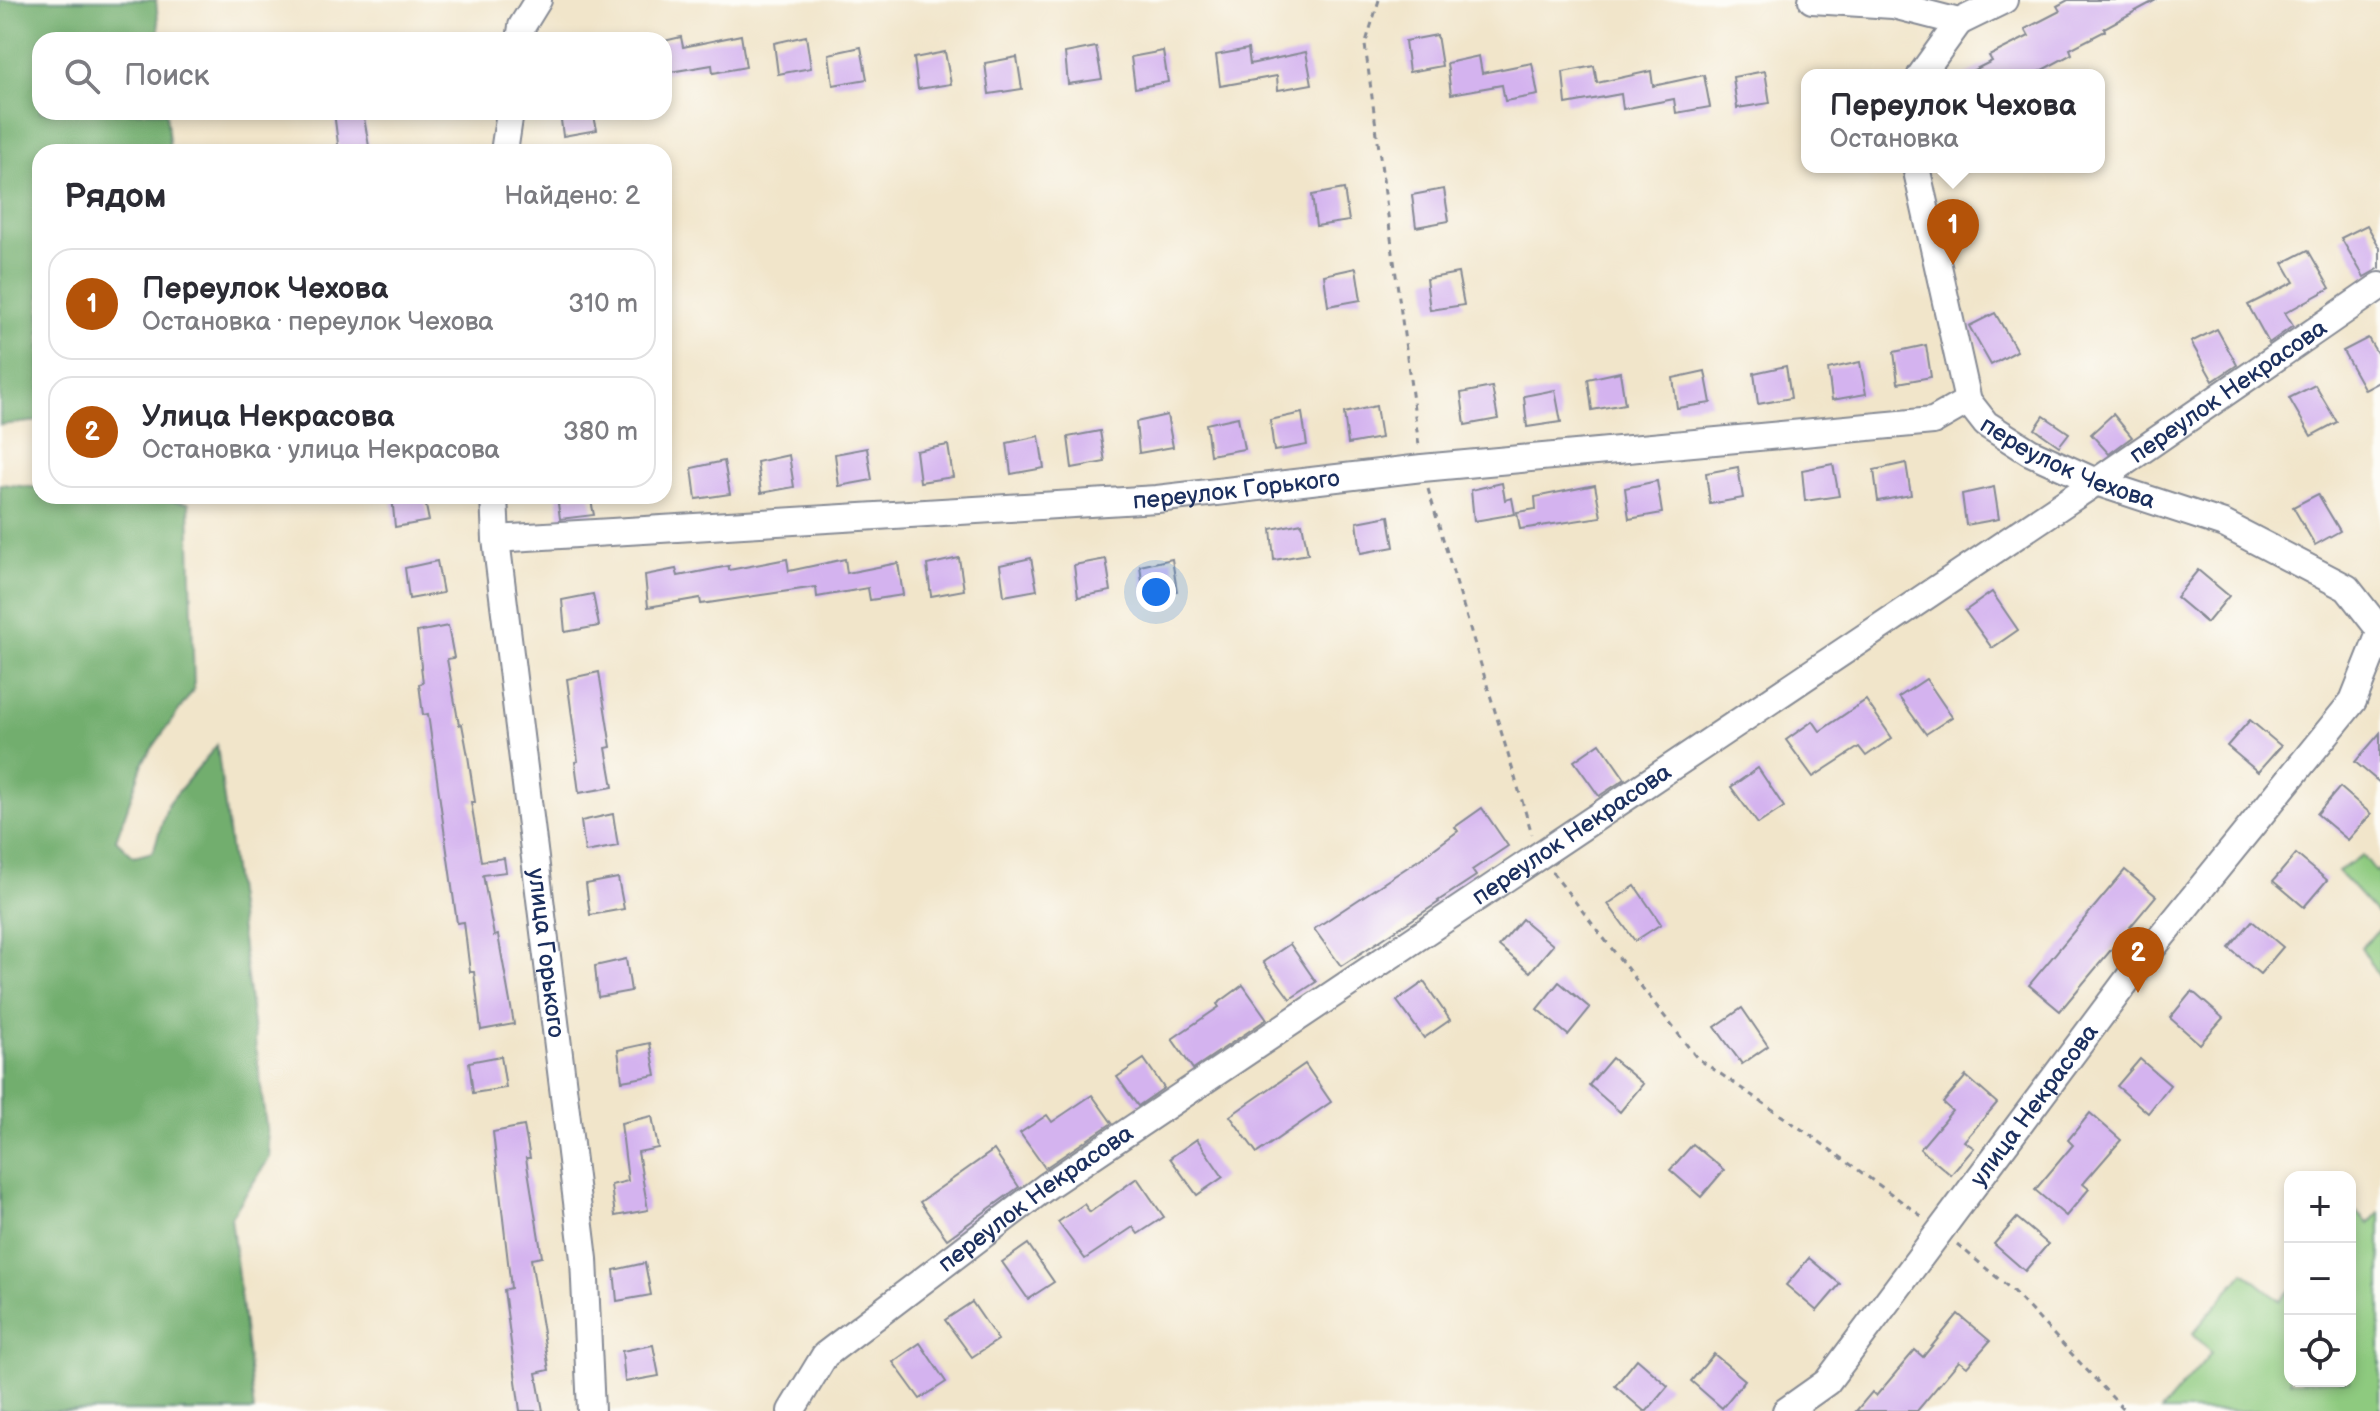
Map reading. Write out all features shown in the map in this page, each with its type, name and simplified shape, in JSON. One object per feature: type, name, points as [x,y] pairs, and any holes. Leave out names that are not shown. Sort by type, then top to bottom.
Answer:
[{"type":"street","points":[[521,32],[538,0]]},
{"type":"street","points":[[1812,0],[1893,5],[1959,22]]},
{"type":"street","points":[[1925,69],[1959,22],[2004,0]]},
{"type":"street","points":[[505,144],[509,120]]},
{"type":"street","name":"переулок Чехова","points":[[1917,173],[1968,401],[1986,424],[2030,452],[2096,482],[2224,524],[2347,588],[2380,632]]},
{"type":"street","name":"переулок Некрасова","points":[[791,1411],[825,1355],[1047,1186],[2096,482],[2380,286]]},
{"type":"street","name":"переулок Горького","points":[[496,539],[1157,499],[1422,468],[1933,421],[1968,401]]},
{"type":"street","name":"улица Горького","points":[[494,504],[496,539],[584,1259],[591,1411]]},
{"type":"street","name":"улица Некрасова","points":[[1786,1411],[1827,1382],[2140,963],[2353,701],[2380,632]]},
{"type":"path","points":[[1379,0],[1365,45],[1422,468],[1539,856],[1697,1058],[1940,1229],[2012,1290],[2125,1411]]},
{"type":"green space","points":[[0,0],[156,0],[159,32],[32,32],[32,120],[167,120],[169,144],[32,144],[32,422],[0,425]]},
{"type":"green space","points":[[0,484],[32,487],[32,504],[189,504],[194,689],[144,760],[116,840],[134,857],[153,852],[168,804],[217,745],[270,1157],[231,1217],[254,1411],[0,1411]]},
{"type":"green space","points":[[2363,855],[2376,872],[2380,869],[2380,917],[2338,871]]},
{"type":"green space","points":[[2380,929],[2380,978],[2361,947]]},
{"type":"green space","points":[[2380,1212],[2380,1411],[2161,1411],[2211,1353],[2193,1333],[2244,1272],[2280,1301],[2284,1297],[2284,1387],[2356,1387],[2356,1213],[2369,1224]]},
{"type":"building","points":[[2068,0],[2156,0],[2104,28],[2105,31],[2070,49],[2072,54],[2044,69],[1976,69],[1992,61],[1989,56],[2029,36],[2025,29],[2060,11],[2057,6]]},
{"type":"building","points":[[741,35],[746,67],[713,73],[712,65],[672,72],[672,39],[681,37],[683,47]]},
{"type":"building","points":[[1437,35],[1442,66],[1409,72],[1405,41]]},
{"type":"building","points":[[806,36],[811,68],[778,74],[774,43]]},
{"type":"building","points":[[861,47],[867,79],[833,85],[829,54]]},
{"type":"building","points":[[1096,47],[1102,79],[1068,84],[1065,53]]},
{"type":"building","points":[[1248,49],[1250,64],[1306,52],[1312,84],[1278,90],[1277,76],[1220,86],[1216,55]]},
{"type":"building","points":[[1163,51],[1168,82],[1135,88],[1131,57]]},
{"type":"building","points":[[945,52],[951,84],[918,89],[914,58]]},
{"type":"building","points":[[1479,56],[1482,73],[1532,63],[1538,95],[1505,101],[1502,85],[1451,94],[1447,63]]},
{"type":"building","points":[[1017,57],[1022,89],[989,94],[985,63]]},
{"type":"building","points":[[1594,66],[1597,83],[1651,71],[1653,86],[1704,75],[1710,107],[1676,113],[1674,99],[1623,109],[1621,94],[1566,104],[1563,72]]},
{"type":"building","points":[[1765,71],[1770,103],[1737,108],[1733,77]]},
{"type":"building","points":[[335,120],[364,120],[369,144],[338,144]]},
{"type":"building","points":[[561,120],[595,120],[597,130],[563,136]]},
{"type":"building","points":[[1344,189],[1349,221],[1316,226],[1312,195]]},
{"type":"building","points":[[1444,189],[1449,221],[1416,227],[1412,195]]},
{"type":"building","points":[[2367,225],[2380,248],[2380,268],[2364,277],[2341,238]]},
{"type":"building","points":[[2308,250],[2330,288],[2285,313],[2293,326],[2269,343],[2248,305],[2294,282],[2283,263]]},
{"type":"building","points":[[1356,268],[1361,300],[1328,306],[1324,275]]},
{"type":"building","points":[[1458,273],[1464,305],[1430,310],[1426,279]]},
{"type":"building","points":[[1995,313],[2017,351],[1991,365],[1969,326]]},
{"type":"building","points":[[2217,329],[2237,365],[2213,381],[2191,342]]},
{"type":"building","points":[[2368,338],[2380,358],[2380,382],[2365,390],[2343,351]]},
{"type":"building","points":[[1926,345],[1931,377],[1898,383],[1894,352]]},
{"type":"building","points":[[1860,362],[1866,394],[1832,400],[1828,369]]},
{"type":"building","points":[[1786,366],[1791,398],[1758,404],[1754,373]]},
{"type":"building","points":[[1705,371],[1711,403],[1677,408],[1673,378]]},
{"type":"building","points":[[1620,372],[1625,404],[1592,410],[1588,379]]},
{"type":"building","points":[[2315,385],[2337,422],[2311,436],[2289,398]]},
{"type":"building","points":[[1492,387],[1498,419],[1465,425],[1461,393]]},
{"type":"building","points":[[1555,390],[1561,422],[1527,427],[1524,396]]},
{"type":"building","points":[[1376,406],[1381,438],[1348,444],[1344,413]]},
{"type":"building","points":[[1302,413],[1307,445],[1274,451],[1270,420]]},
{"type":"building","points":[[2113,414],[2132,437],[2109,454],[2091,434]]},
{"type":"building","points":[[1167,415],[1173,447],[1139,453],[1136,422]]},
{"type":"building","points":[[2044,416],[2069,433],[2059,446],[2035,429]]},
{"type":"building","points":[[1238,417],[1244,449],[1210,455],[1206,424]]},
{"type":"building","points":[[1100,431],[1105,462],[1072,468],[1068,437]]},
{"type":"building","points":[[1039,436],[1044,468],[1011,474],[1007,443]]},
{"type":"building","points":[[948,445],[953,477],[920,482],[916,451]]},
{"type":"building","points":[[867,448],[872,480],[839,486],[835,454]]},
{"type":"building","points":[[789,455],[794,487],[761,493],[757,462]]},
{"type":"building","points":[[724,461],[730,494],[696,499],[692,468]]},
{"type":"building","points":[[1906,463],[1911,495],[1878,501],[1874,470]]},
{"type":"building","points":[[1833,464],[1839,496],[1805,501],[1802,470]]},
{"type":"building","points":[[1738,467],[1743,498],[1710,504],[1706,473]]},
{"type":"building","points":[[1657,481],[1662,513],[1629,519],[1625,488]]},
{"type":"building","points":[[1502,483],[1505,500],[1512,498],[1515,514],[1474,521],[1471,490]]},
{"type":"building","points":[[1595,485],[1601,517],[1520,529],[1517,512],[1536,509],[1535,497]]},
{"type":"building","points":[[1994,487],[1999,519],[1966,525],[1962,494]]},
{"type":"building","points":[[2318,494],[2340,531],[2315,545],[2293,507]]},
{"type":"building","points":[[393,504],[426,504],[429,521],[395,527]]},
{"type":"building","points":[[558,504],[592,504],[594,515],[560,519]]},
{"type":"building","points":[[1389,516],[1394,547],[1361,553],[1357,522]]},
{"type":"building","points":[[1302,523],[1308,554],[1274,560],[1271,529]]},
{"type":"building","points":[[959,558],[964,590],[931,596],[927,565]]},
{"type":"building","points":[[1031,558],[1037,590],[1004,596],[1000,565]]},
{"type":"building","points":[[787,559],[789,571],[845,559],[847,573],[898,563],[903,595],[870,600],[868,588],[817,597],[816,587],[701,604],[700,598],[648,607],[645,575],[676,569],[678,576]]},
{"type":"building","points":[[1106,559],[1111,591],[1078,597],[1074,565]]},
{"type":"building","points":[[1172,559],[1177,591],[1144,597],[1140,566]]},
{"type":"building","points":[[437,561],[443,593],[409,599],[405,568]]},
{"type":"building","points":[[2198,570],[2229,596],[2207,623],[2176,597]]},
{"type":"building","points":[[1992,592],[2018,630],[1992,648],[1965,611]]},
{"type":"building","points":[[593,594],[599,626],[565,632],[562,600]]},
{"type":"building","points":[[448,626],[454,658],[447,659],[468,756],[475,802],[471,802],[481,861],[504,858],[506,872],[483,875],[494,936],[498,935],[514,1024],[481,1030],[464,922],[457,923],[428,714],[423,715],[419,684],[423,683],[417,632]]},
{"type":"building","points":[[599,672],[611,747],[606,748],[613,787],[579,793],[567,679]]},
{"type":"building","points":[[1926,679],[1952,717],[1926,734],[1899,697]]},
{"type":"building","points":[[1866,700],[1892,738],[1866,756],[1859,747],[1813,777],[1786,740],[1813,721],[1820,731]]},
{"type":"building","points":[[2250,720],[2281,746],[2258,772],[2227,746]]},
{"type":"building","points":[[2380,733],[2380,783],[2355,762]]},
{"type":"building","points":[[1600,743],[1625,779],[1599,796],[1574,761]]},
{"type":"building","points":[[1758,768],[1784,807],[1758,824],[1731,787]]},
{"type":"building","points":[[2340,787],[2371,814],[2348,840],[2317,814]]},
{"type":"building","points":[[1482,808],[1508,846],[1472,870],[1476,876],[1341,966],[1314,929],[1423,857],[1458,831],[1455,827]]},
{"type":"building","points":[[613,814],[618,846],[585,852],[581,821]]},
{"type":"building","points":[[2296,854],[2327,880],[2304,907],[2273,881]]},
{"type":"building","points":[[2125,870],[2156,896],[2060,1011],[2029,985]]},
{"type":"building","points":[[618,878],[624,909],[590,915],[586,884]]},
{"type":"building","points":[[1635,886],[1661,924],[1635,941],[1608,904]]},
{"type":"building","points":[[1522,919],[1553,945],[1530,972],[1499,946]]},
{"type":"building","points":[[2252,921],[2283,947],[2260,974],[2229,948]]},
{"type":"building","points":[[1290,944],[1316,982],[1290,999],[1263,962]]},
{"type":"building","points":[[626,959],[631,991],[598,997],[595,966]]},
{"type":"building","points":[[1424,982],[1450,1020],[1424,1038],[1397,1001]]},
{"type":"building","points":[[1559,982],[1590,1008],[1568,1035],[1537,1009]]},
{"type":"building","points":[[1243,985],[1267,1019],[1193,1069],[1172,1039],[1219,1007],[1217,1004]]},
{"type":"building","points":[[2192,991],[2223,1018],[2200,1044],[2170,1018]]},
{"type":"building","points":[[1742,1008],[1768,1046],[1742,1064],[1715,1027]]},
{"type":"building","points":[[650,1043],[656,1075],[622,1081],[618,1050]]},
{"type":"building","points":[[501,1056],[506,1088],[473,1093],[469,1062]]},
{"type":"building","points":[[1612,1058],[1643,1084],[1620,1112],[1589,1085]]},
{"type":"building","points":[[1144,1059],[1164,1088],[1138,1106],[1117,1077]]},
{"type":"building","points":[[2140,1059],[2170,1085],[2148,1113],[2117,1086]]},
{"type":"building","points":[[1305,1064],[1331,1102],[1257,1153],[1230,1116]]},
{"type":"building","points":[[1966,1076],[1997,1103],[1964,1141],[1974,1148],[1951,1175],[1920,1149],[1952,1111],[1943,1103]]},
{"type":"building","points":[[1092,1095],[1112,1123],[1045,1168],[1020,1133],[1047,1115],[1052,1122]]},
{"type":"building","points":[[2090,1113],[2121,1140],[2083,1184],[2089,1189],[2066,1216],[2035,1190],[2073,1145],[2068,1140]]},
{"type":"building","points":[[652,1116],[658,1148],[638,1152],[648,1210],[615,1216],[611,1185],[628,1181],[621,1123]]},
{"type":"building","points":[[524,1126],[542,1257],[531,1259],[549,1370],[536,1373],[543,1411],[520,1411],[504,1290],[511,1288],[493,1132]]},
{"type":"building","points":[[1197,1139],[1223,1177],[1197,1195],[1170,1158]]},
{"type":"building","points":[[1693,1144],[1724,1170],[1701,1197],[1670,1170]]},
{"type":"building","points":[[994,1150],[1019,1187],[947,1239],[920,1202]]},
{"type":"building","points":[[1137,1178],[1164,1217],[1138,1234],[1133,1227],[1085,1259],[1058,1222],[1084,1204],[1090,1212]]},
{"type":"building","points":[[2017,1218],[2048,1244],[2025,1271],[1994,1244]]},
{"type":"building","points":[[1028,1244],[1054,1282],[1028,1299],[1002,1262]]},
{"type":"building","points":[[1809,1258],[1840,1284],[1817,1311],[1786,1285]]},
{"type":"building","points":[[645,1263],[651,1295],[617,1301],[614,1270]]},
{"type":"building","points":[[972,1302],[998,1340],[972,1357],[945,1320]]},
{"type":"building","points":[[1958,1314],[1990,1341],[1967,1367],[1959,1361],[1917,1411],[1856,1411],[1872,1392],[1876,1396],[1915,1350],[1923,1357]]},
{"type":"building","points":[[920,1343],[946,1382],[920,1399],[893,1362]]},
{"type":"building","points":[[653,1345],[659,1376],[625,1382],[622,1351]]},
{"type":"building","points":[[1714,1354],[1745,1380],[1722,1408],[1691,1381]]},
{"type":"building","points":[[1637,1359],[1668,1386],[1647,1411],[1615,1386]]},
{"type":"place","name":"Переулок Чехова","points":[[1953,265]]},
{"type":"place","name":"Улица Некрасова","points":[[2138,993]]}]
